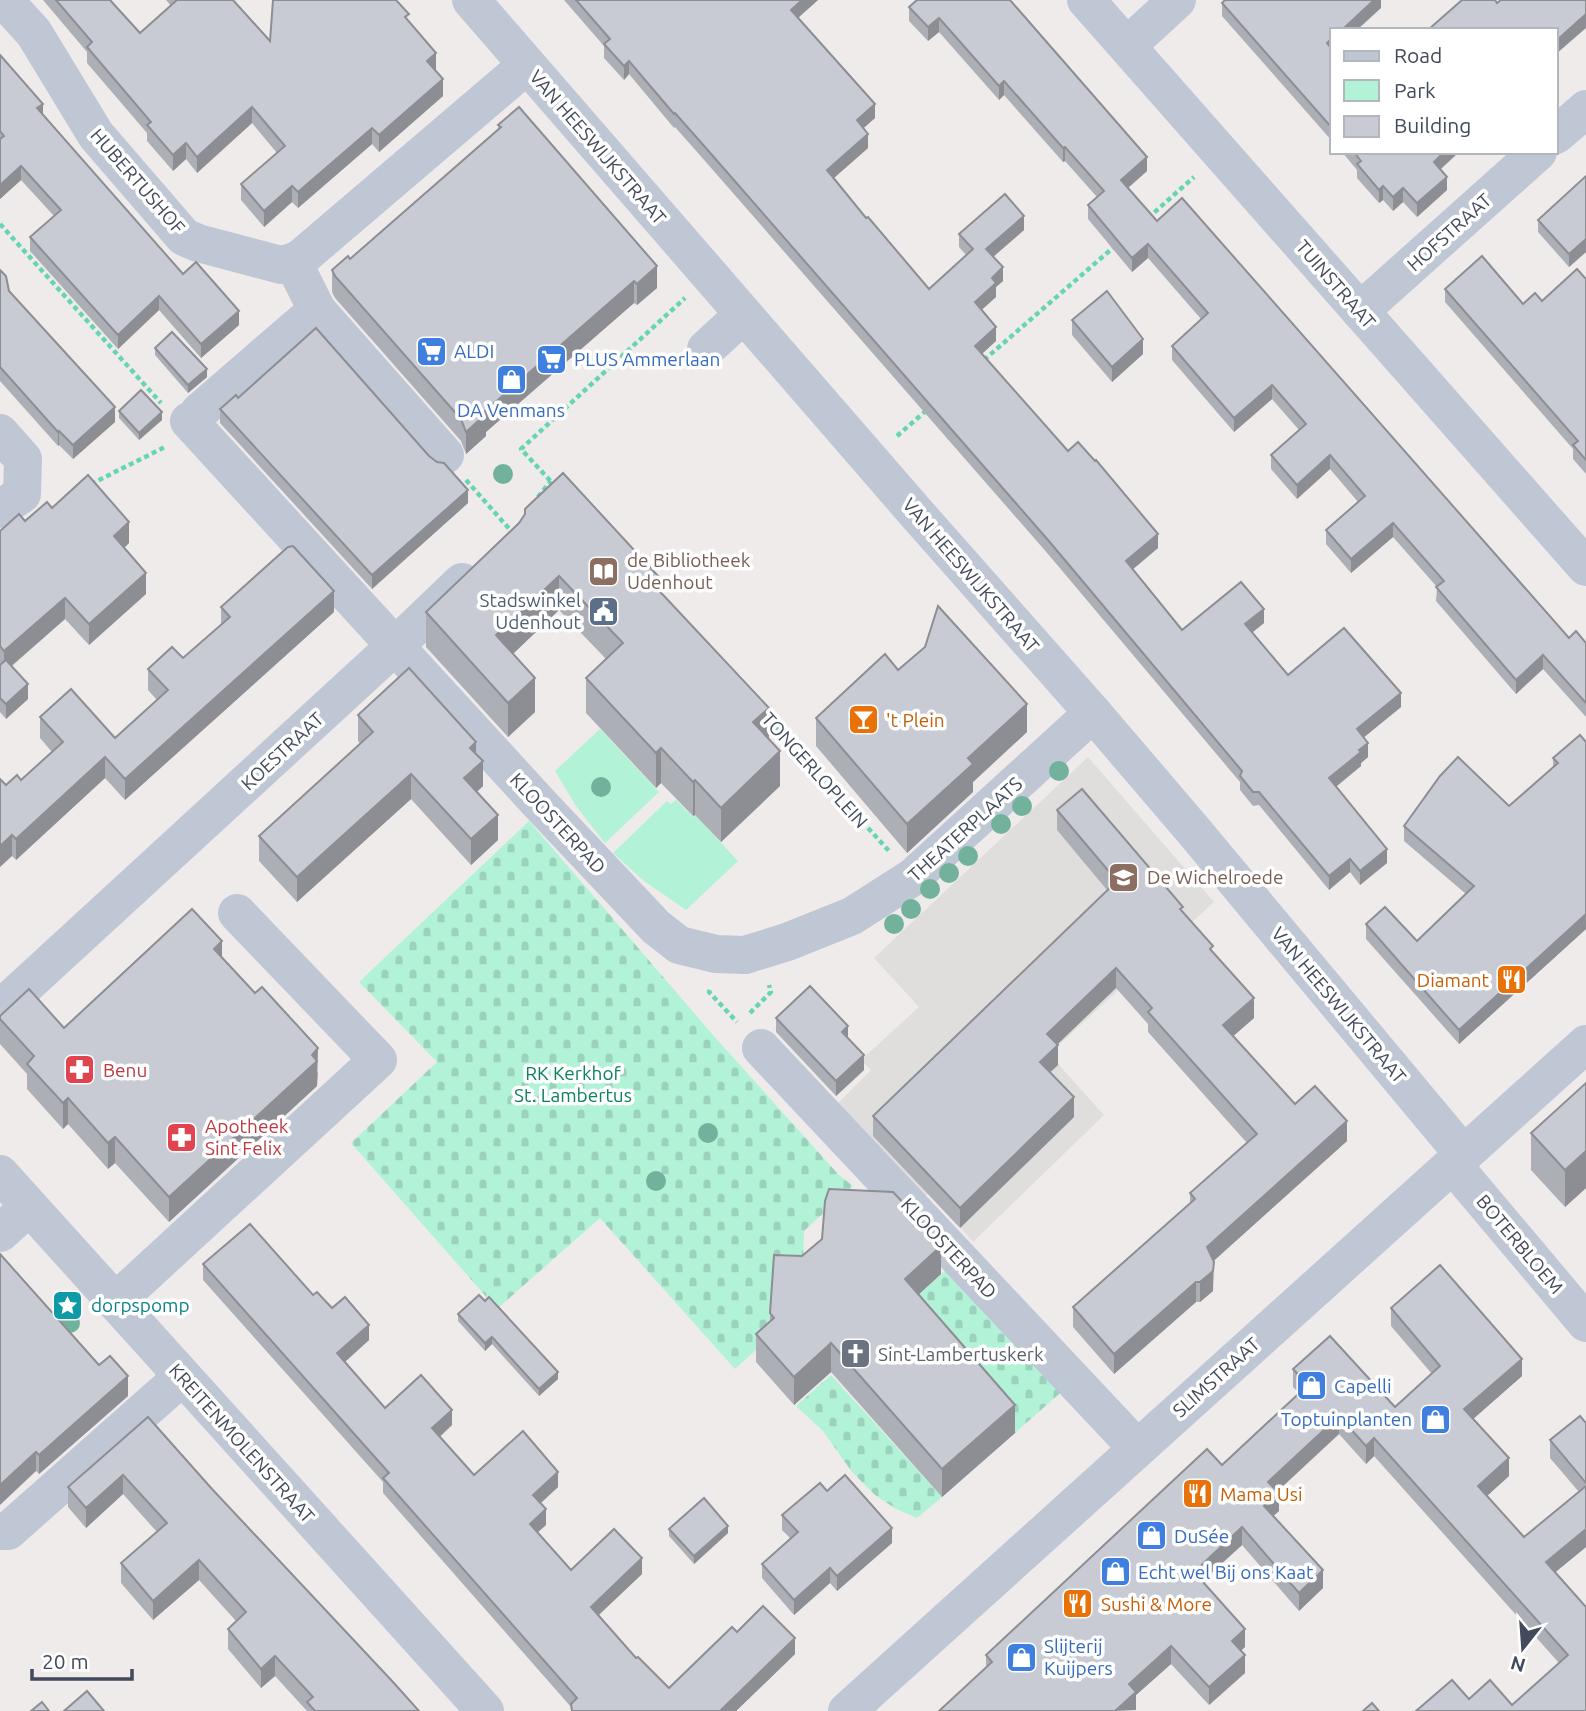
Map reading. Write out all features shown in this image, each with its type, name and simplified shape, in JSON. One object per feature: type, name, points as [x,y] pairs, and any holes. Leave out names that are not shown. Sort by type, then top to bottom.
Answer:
[{"type":"street","name":"HUBERTUSHOF","points":[[4,0],[34,33],[96,135],[184,237],[281,265],[293,262]]},
{"type":"street","name":"VAN HEESWIJKSTRAAT","points":[[471,0],[1193,830],[1459,1160]]},
{"type":"street","name":"TUINSTRAAT","points":[[1086,0],[1586,568]]},
{"type":"street","points":[[1127,46],[1177,0]]},
{"type":"street","points":[[445,456],[317,310],[293,262],[527,65]]},
{"type":"street","points":[[1558,133],[1586,109]]},
{"type":"street","name":"HOFSTRAAT","points":[[1360,311],[1536,154]]},
{"type":"street","points":[[195,421],[317,310]]},
{"type":"street","points":[[706,349],[743,315]]},
{"type":"street","name":"KLOOSTERPAD","points":[[195,421],[394,647],[656,927],[679,945],[730,954]]},
{"type":"street","points":[[0,433],[23,459],[22,494],[0,509]]},
{"type":"street","name":"KOESTRAAT","points":[[0,1009],[394,647],[512,532]]},
{"type":"street","name":"THEATERPLAATS","points":[[730,954],[787,942],[852,916],[913,877],[1093,713]]},
{"type":"street","points":[[116,1302],[378,1060],[237,913]]},
{"type":"street","name":"SLIMSTRAAT","points":[[847,1711],[1586,1044]]},
{"type":"street","name":"KLOOSTERPAD","points":[[761,1048],[1137,1448]]},
{"type":"street","name":"BOTERBLOEM","points":[[1459,1160],[1586,1323]]},
{"type":"street","name":"KREITENMOLENSTRAAT","points":[[0,1174],[485,1711]]},
{"type":"street","points":[[0,1233],[29,1207]]},
{"type":"street","points":[[0,1531],[8,1531],[182,1377]]},
{"type":"path","points":[[1139,226],[1222,154]]},
{"type":"path","points":[[0,224],[169,412],[195,421]]},
{"type":"path","points":[[984,360],[1118,244]]},
{"type":"path","points":[[560,491],[520,449],[710,276]]},
{"type":"path","points":[[870,459],[932,405]]},
{"type":"path","points":[[90,484],[195,421]]},
{"type":"path","points":[[445,456],[512,532]]},
{"type":"path","points":[[535,501],[551,481]]},
{"type":"path","name":"TONGERLOPLEIN","points":[[764,715],[913,877]]},
{"type":"path","points":[[730,954],[709,992],[761,1048]]},
{"type":"shaded area","points":[[1088,757],[1214,902],[1049,1054],[1104,1115],[973,1242],[930,1192],[922,1199],[833,1108],[871,1070],[861,1060],[919,1007],[874,958]]},
{"type":"green space","points":[[600,729],[659,792],[605,843],[576,806],[555,771]]},
{"type":"green space","points":[[676,800],[693,817],[695,815],[738,861],[686,910],[644,881],[613,853],[667,801],[671,804]]},
{"type":"green space","name":"RK Kerkhof St. Lambertus","points":[[529,821],[713,1035],[838,1174],[853,1186],[804,1231],[803,1263],[770,1337],[735,1369],[600,1218],[497,1309],[351,1143],[437,1062],[359,982]]},
{"type":"green space","points":[[956,1261],[1067,1387],[1015,1433],[905,1307]]},
{"type":"green space","points":[[831,1375],[942,1497],[917,1518],[896,1509],[875,1495],[852,1472],[823,1431],[796,1406]]},
{"type":"building","points":[[56,0],[110,0],[140,33],[177,0],[233,0],[270,41],[273,0],[396,0],[409,14],[405,17],[436,53],[427,61],[443,79],[379,135],[372,128],[298,192],[292,186],[264,211],[241,184],[285,146],[252,107],[197,157],[186,143],[173,155],[147,125],[151,122],[87,47],[92,42]]},
{"type":"building","points":[[576,0],[802,0],[791,10],[875,104],[857,120],[868,134],[827,170],[929,289],[973,249],[959,234],[1005,194],[1024,216],[986,249],[1003,267],[992,278],[996,283],[975,302],[996,327],[975,346],[1068,451],[1078,442],[1096,460],[1158,534],[1126,561],[1182,630],[1241,582],[1264,609],[1245,624],[1288,675],[1344,628],[1401,693],[1357,729],[1368,743],[1329,778],[1387,849],[1360,871],[1350,859],[1329,876],[1259,792],[1253,792],[1240,776],[1242,771],[1048,540],[629,61],[624,66],[604,44],[610,39]]},
{"type":"building","points":[[917,0],[1010,0],[1147,157],[1121,180],[1157,221],[1182,198],[1569,638],[1576,631],[1586,643],[1586,703],[1543,655],[1516,680],[1436,587],[1444,581],[1393,523],[1351,559],[1326,530],[1365,496],[1330,455],[1297,485],[1271,455],[1306,424],[1272,385],[1234,418],[1172,346],[1208,313],[1148,244],[1132,258],[1088,205],[1104,191],[1004,81],[999,86],[939,18],[928,27],[909,7]]},
{"type":"building","points":[[1225,0],[1374,0],[1344,28],[1330,28],[1330,40],[1327,43],[1330,47],[1330,126],[1222,3]]},
{"type":"building","points":[[1462,0],[1495,0],[1497,3],[1501,0],[1586,0],[1586,14],[1558,39],[1558,28],[1430,28]]},
{"type":"building","points":[[0,55],[43,104],[37,108],[183,274],[196,262],[239,311],[201,344],[159,296],[118,335],[30,237],[61,210],[21,166],[0,185],[0,139],[4,136],[0,131]]},
{"type":"building","points":[[519,107],[657,266],[637,284],[634,281],[484,412],[486,414],[466,432],[461,419],[332,270],[348,256],[350,259],[501,127],[498,125]]},
{"type":"building","points":[[1356,154],[1442,154],[1434,162],[1447,177],[1417,203],[1403,188],[1393,197],[1383,186],[1379,190],[1357,164],[1361,161]]},
{"type":"building","points":[[1586,176],[1586,239],[1569,254],[1538,220]]},
{"type":"building","points":[[1482,256],[1523,304],[1535,293],[1542,301],[1577,269],[1586,279],[1586,460],[1573,445],[1578,441],[1445,289]]},
{"type":"building","points":[[0,270],[6,276],[9,291],[115,407],[73,445],[0,367]]},
{"type":"building","points":[[1107,291],[1143,339],[1112,367],[1072,320]]},
{"type":"building","points":[[316,328],[429,456],[444,463],[468,490],[372,575],[220,409],[236,395],[238,398]]},
{"type":"building","points":[[172,332],[207,369],[188,385],[155,348]]},
{"type":"building","points":[[141,390],[162,412],[139,433],[119,411]]},
{"type":"building","points":[[563,473],[658,576],[651,582],[769,708],[753,722],[780,751],[721,808],[661,748],[656,753],[586,678],[623,643],[559,576],[496,635],[535,678],[508,703],[426,612],[519,523],[525,509]]},
{"type":"building","points":[[88,475],[129,522],[114,536],[146,573],[89,624],[65,598],[4,651],[0,646],[0,531],[19,514],[25,521],[47,502],[52,508]]},
{"type":"building","points":[[293,546],[334,591],[125,779],[105,757],[16,839],[12,835],[0,846],[0,779],[6,785],[17,775],[21,780],[63,742],[40,717],[71,689],[115,738],[168,690],[148,669],[172,647],[183,658],[230,617],[221,607],[288,547]]},
{"type":"building","points":[[938,606],[1027,704],[968,758],[973,764],[907,824],[816,718],[885,654],[898,670],[925,647]]},
{"type":"building","points":[[6,660],[28,684],[6,704],[0,698],[0,665]]},
{"type":"building","points":[[409,668],[476,742],[470,748],[483,761],[464,778],[498,815],[471,839],[411,774],[297,877],[259,836],[373,732],[358,715]]},
{"type":"building","points":[[1580,735],[1586,742],[1586,914],[1459,1030],[1366,924],[1385,907],[1417,941],[1474,886],[1404,826],[1440,776],[1458,757],[1509,806],[1558,763],[1553,758]]},
{"type":"building","points":[[1082,789],[1183,907],[1180,909],[1213,946],[1210,949],[1254,998],[1223,1025],[1295,1104],[1315,1086],[1347,1121],[1207,1247],[1214,1262],[1213,1271],[1200,1282],[1196,1282],[1114,1354],[1073,1307],[1195,1199],[1190,1193],[1257,1134],[1148,1012],[1152,1008],[1116,968],[1047,1034],[1058,1045],[1040,1062],[1074,1097],[960,1208],[873,1116],[1117,881],[1057,810]]},
{"type":"building","points":[[192,909],[222,941],[214,949],[255,993],[262,987],[318,1048],[312,1055],[317,1061],[169,1197],[115,1137],[108,1143],[68,1098],[63,1103],[27,1064],[34,1056],[0,1016],[29,989],[64,1028]]},
{"type":"building","points":[[810,986],[848,1026],[842,1032],[864,1055],[836,1081],[776,1018]]},
{"type":"building","points":[[1586,1083],[1586,1151],[1565,1170],[1531,1133]]},
{"type":"building","name":"Sint-Lambertuskerk","points":[[829,1189],[893,1192],[930,1231],[928,1233],[941,1246],[905,1279],[1015,1405],[942,1469],[831,1343],[794,1377],[756,1334],[774,1318],[770,1313],[774,1255],[802,1256],[822,1239],[825,1201]]},
{"type":"building","points":[[250,1224],[313,1295],[317,1292],[332,1308],[345,1297],[369,1325],[337,1353],[385,1408],[421,1375],[452,1410],[432,1428],[474,1475],[523,1431],[558,1472],[533,1495],[546,1509],[530,1524],[571,1570],[614,1529],[642,1558],[591,1607],[636,1658],[669,1688],[732,1627],[737,1632],[763,1606],[795,1638],[720,1711],[572,1711],[571,1704],[577,1698],[383,1478],[389,1473],[203,1264]]},
{"type":"building","points":[[0,1254],[99,1365],[110,1356],[128,1376],[39,1455],[36,1452],[0,1485]]},
{"type":"building","points":[[1440,1265],[1522,1359],[1464,1409],[1509,1458],[1478,1486],[1524,1537],[1586,1486],[1586,1529],[1546,1562],[1586,1607],[1586,1711],[1416,1711],[1452,1680],[1469,1699],[1490,1680],[1512,1705],[1568,1655],[1374,1438],[1366,1446],[1339,1416],[1268,1482],[1279,1493],[1264,1506],[1323,1570],[1299,1593],[1242,1527],[1194,1572],[1245,1629],[1232,1641],[1245,1655],[1209,1687],[1171,1646],[1129,1684],[1136,1692],[1115,1711],[939,1711],[992,1662],[986,1655],[1207,1449],[1222,1465],[1308,1385],[1293,1369],[1330,1336],[1395,1407],[1440,1366],[1391,1308]]},
{"type":"building","points":[[479,1295],[485,1301],[489,1297],[558,1372],[539,1389],[492,1337],[485,1343],[458,1314]]},
{"type":"building","points":[[1580,1416],[1586,1423],[1586,1483],[1550,1440]]},
{"type":"building","points":[[148,1417],[419,1711],[315,1711],[307,1702],[313,1697],[275,1656],[261,1669],[228,1629],[246,1612],[199,1560],[153,1601],[121,1563],[167,1523],[123,1475],[86,1508],[68,1487]]},
{"type":"building","points":[[845,1475],[892,1528],[837,1576],[830,1568],[794,1600],[762,1564],[798,1532],[782,1515],[820,1483],[827,1491]]},
{"type":"building","points":[[704,1498],[728,1526],[694,1556],[669,1529]]},
{"type":"building","points":[[87,1691],[104,1711],[64,1711]]},
{"type":"building","points":[[42,1702],[49,1711],[31,1711]]},
{"type":"building","points":[[1372,1703],[1379,1711],[1363,1711]]},
{"type":"place","name":"ALDI","points":[[431,351]]},
{"type":"place","name":"PLUS Ammerlaan","points":[[551,359]]},
{"type":"place","name":"DA Venmans","points":[[511,379]]},
{"type":"place","name":"de Bibliotheek Udenhout","points":[[604,571]]},
{"type":"place","name":"Stadswinkel Udenhout","points":[[604,611]]},
{"type":"place","name":"'t Plein","points":[[863,720]]},
{"type":"place","name":"De Wichelroede","points":[[1124,877]]},
{"type":"place","name":"Diamant","points":[[1512,980]]},
{"type":"place","name":"Benu","points":[[80,1070]]},
{"type":"place","name":"Apotheek Sint Felix","points":[[182,1137]]},
{"type":"place","name":"dorpspomp","points":[[68,1305]]},
{"type":"place","name":"Sint-Lambertuskerk","points":[[855,1354]]},
{"type":"place","name":"Capelli","points":[[1311,1386]]},
{"type":"place","name":"Toptuinplanten","points":[[1435,1419]]},
{"type":"place","name":"Mama Usi","points":[[1197,1494]]},
{"type":"place","name":"DuSée","points":[[1151,1536]]},
{"type":"place","name":"Echt wel Bij ons Kaat","points":[[1115,1572]]},
{"type":"place","name":"Sushi & More","points":[[1078,1604]]},
{"type":"place","name":"Slijterij Kuijpers","points":[[1021,1657]]}]
